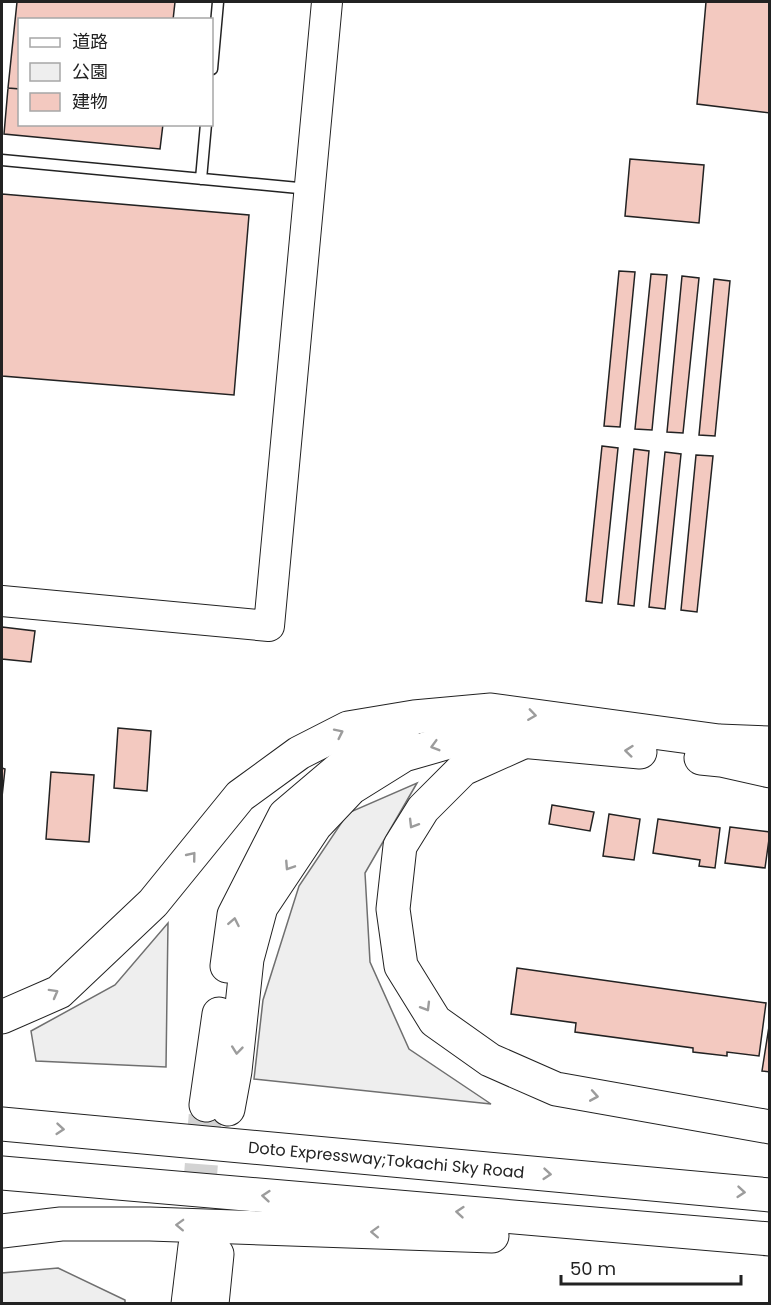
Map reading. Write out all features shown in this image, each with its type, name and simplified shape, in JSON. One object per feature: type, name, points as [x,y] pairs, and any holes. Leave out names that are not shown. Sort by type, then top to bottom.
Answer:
[{"type":"highway","points":[[2,1017],[59,992],[153,903],[240,796],[299,753],[348,728],[414,717],[491,710],[720,741],[770,742]]},
{"type":"highway","points":[[414,717],[344,765],[285,815],[234,915],[217,1107],[235,1071],[247,959],[261,907],[315,826],[351,788],[404,755],[456,740],[488,738],[721,760],[770,771]]},
{"type":"highway","points":[[525,741],[463,769],[423,808],[400,846],[393,909],[401,966],[435,1021],[490,1060],[556,1089],[770,1127]]},
{"type":"highway","name":"Doto Expressway;Tokachi Sky Road","points":[[2,1124],[770,1195]]},
{"type":"highway","points":[[2,1173],[770,1239]]},
{"type":"highway","points":[[2,1231],[61,1224],[150,1224],[707,1244],[770,1244]]},
{"type":"highway","points":[[188,1304],[206,1246],[212,1304]]},
{"type":"street","points":[[2,602],[269,626],[327,2]]},
{"type":"lane","points":[[213,58],[218,2]]},
{"type":"lane","points":[[201,179],[206,126]]},
{"type":"lane","points":[[2,160],[309,189]]},
{"type":"green space","points":[[417,783],[365,873],[370,962],[409,1049],[491,1104],[254,1079],[263,1000],[299,886],[348,813]]},
{"type":"green space","points":[[168,923],[166,1067],[36,1061],[31,1031],[115,985]]},
{"type":"green space","points":[[58,1268],[125,1300],[125,1303],[2,1303],[2,1273]]},
{"type":"building","points":[[17,2],[175,2],[173,18],[18,18],[18,89],[8,88]]},
{"type":"building","points":[[706,2],[770,2],[770,113],[697,104]]},
{"type":"building","points":[[8,88],[18,89],[18,126],[163,126],[160,149],[4,134]]},
{"type":"building","points":[[630,159],[704,165],[699,223],[625,216]]},
{"type":"building","points":[[2,194],[249,215],[234,395],[2,376]]},
{"type":"building","points":[[619,271],[635,272],[620,427],[604,426]]},
{"type":"building","points":[[651,274],[667,275],[652,430],[635,429]]},
{"type":"building","points":[[682,276],[699,278],[683,433],[667,432]]},
{"type":"building","points":[[714,279],[730,281],[715,436],[699,435]]},
{"type":"building","points":[[602,446],[618,448],[602,603],[586,601]]},
{"type":"building","points":[[634,449],[649,451],[634,606],[618,604]]},
{"type":"building","points":[[665,452],[681,454],[665,609],[649,607]]},
{"type":"building","points":[[696,455],[713,456],[697,612],[681,610]]},
{"type":"building","points":[[2,627],[35,631],[31,662],[2,659]]},
{"type":"building","points":[[118,728],[151,731],[147,791],[114,788]]},
{"type":"building","points":[[2,768],[5,769],[2,797]]},
{"type":"building","points":[[51,772],[94,775],[89,842],[46,839]]},
{"type":"building","points":[[552,805],[594,812],[590,831],[549,824]]},
{"type":"building","points":[[609,814],[640,819],[634,860],[603,856]]},
{"type":"building","points":[[658,819],[720,828],[715,868],[699,866],[700,860],[653,853]]},
{"type":"building","points":[[730,827],[770,832],[765,868],[725,863]]},
{"type":"building","points":[[517,968],[766,1003],[759,1056],[727,1052],[727,1056],[693,1052],[693,1048],[575,1032],[576,1023],[511,1014]]},
{"type":"building","points":[[770,1020],[770,1072],[762,1071]]},
{"type":"tunnel","points":[[195,1246],[206,1105]]}]
